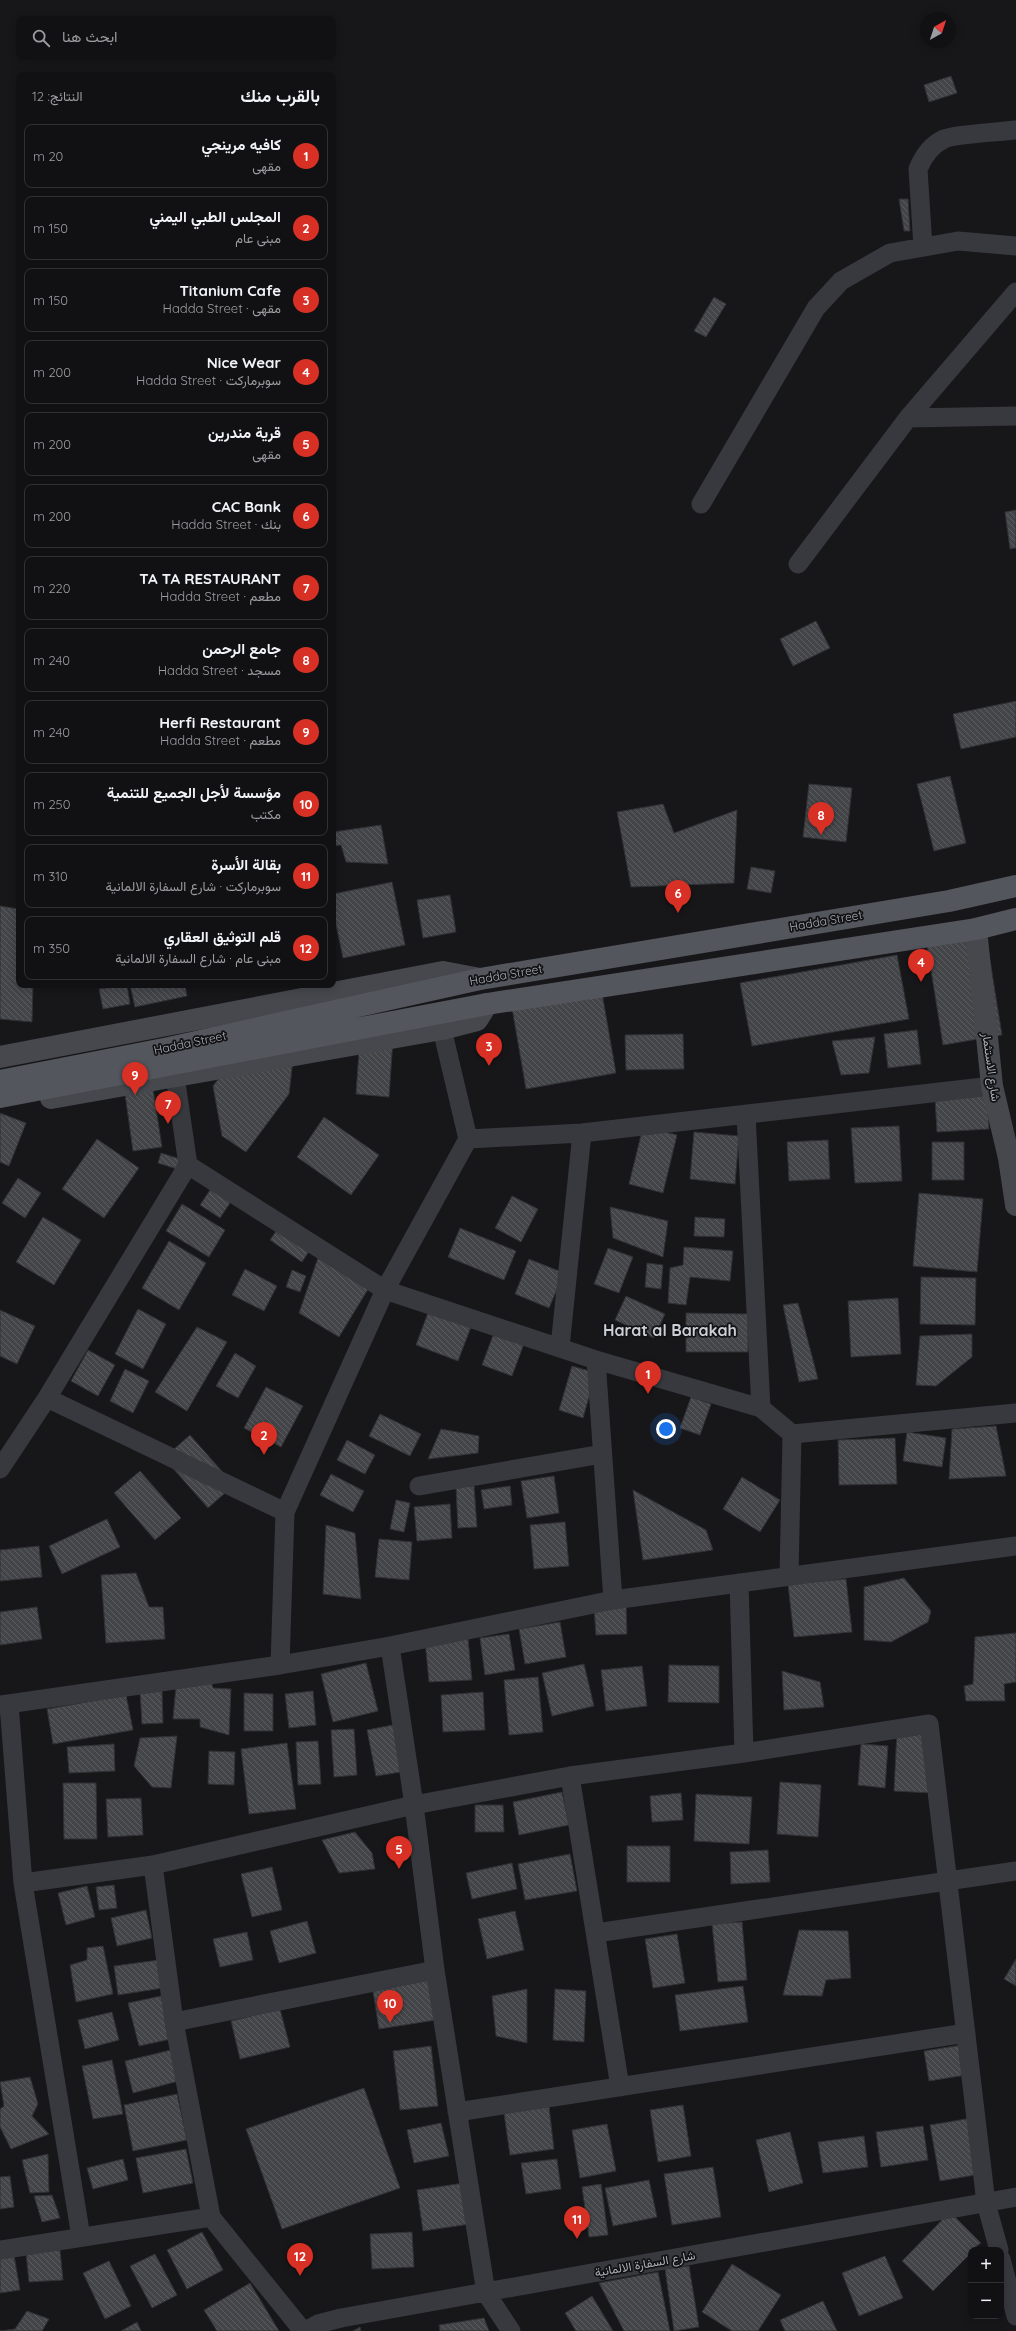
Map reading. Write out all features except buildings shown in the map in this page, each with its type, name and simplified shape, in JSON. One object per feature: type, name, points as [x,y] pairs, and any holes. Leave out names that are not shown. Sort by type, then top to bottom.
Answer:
[{"type":"main road","name":"Hadda Street","points":[[0,1081],[169,1048],[480,979],[949,901],[1016,886]]},
{"type":"main road","name":"Hadda Street","points":[[0,1097],[487,1004],[976,928],[1016,919]]},
{"type":"street","points":[[923,247],[918,169],[923,158],[932,147],[945,138],[1016,130]]},
{"type":"street","points":[[701,504],[816,308],[841,280],[890,253],[958,241],[1016,246]]},
{"type":"street","points":[[798,564],[908,418],[1016,292]]},
{"type":"street","points":[[908,418],[1016,416]]},
{"type":"street","name":"شارع الاستثمار","points":[[976,928],[992,1086],[1013,1157],[1016,1204]]},
{"type":"street","points":[[0,1057],[443,972],[480,979]]},
{"type":"street","points":[[0,1107],[442,1029],[477,1020],[487,1004]]},
{"type":"street","points":[[280,1665],[285,1512],[385,1290],[468,1139],[442,1029]]},
{"type":"street","points":[[0,1469],[47,1398],[188,1164],[175,1076]]},
{"type":"street","points":[[468,1139],[582,1133],[992,1086]]},
{"type":"street","points":[[746,1115],[761,1408]]},
{"type":"street","points":[[560,1348],[582,1133]]},
{"type":"street","points":[[188,1164],[385,1290],[596,1360],[761,1408],[792,1434],[1016,1412]]},
{"type":"street","points":[[596,1360],[613,1600]]},
{"type":"street","points":[[47,1398],[285,1512]]},
{"type":"street","points":[[789,1576],[792,1434]]},
{"type":"street","points":[[419,1486],[602,1454]]},
{"type":"street","points":[[81,2237],[23,1883],[4,1705],[280,1665],[390,1646],[613,1600],[1016,1546]]},
{"type":"street","points":[[739,1583],[744,1753]]},
{"type":"street","points":[[390,1646],[414,1805],[435,1970],[486,2293],[511,2331]]},
{"type":"street","points":[[23,1883],[153,1865],[414,1805],[570,1776],[744,1753],[929,1724],[986,2203],[998,2247]]},
{"type":"street","points":[[570,1776],[620,2087]]},
{"type":"street","points":[[153,1865],[174,2022],[211,2217],[304,2331]]},
{"type":"street","points":[[596,1933],[1016,1871]]},
{"type":"street","points":[[174,2022],[435,1970]]},
{"type":"street","points":[[457,2112],[966,2033]]},
{"type":"street","name":"شارع السفارة الالمانية","points":[[304,2331],[318,2324],[341,2318],[1016,2198]]},
{"type":"street","points":[[0,2250],[211,2217]]},
{"type":"street","points":[[1004,2270],[1016,2316]]},
{"type":"place","name":"جامع الرحمن","points":[[821,835]]},
{"type":"place","name":"CAC Bank","points":[[678,913]]},
{"type":"place","name":"Nice Wear","points":[[921,982]]},
{"type":"place","name":"Titanium Cafe","points":[[489,1066]]},
{"type":"place","name":"Herfi Restaurant","points":[[135,1095]]},
{"type":"place","name":"TA TA RESTAURANT","points":[[168,1124]]},
{"type":"place","name":"كافيه مرينجي","points":[[648,1394]]},
{"type":"place","name":"المجلس الطبي اليمني","points":[[264,1455]]},
{"type":"place","name":"قرية مندرين","points":[[399,1869]]},
{"type":"place","name":"مؤسسة لأجل الجميع للتنمية","points":[[390,2023]]},
{"type":"place","name":"بقالة الأسرة","points":[[577,2239]]},
{"type":"place","name":"قلم التوثيق العقاري","points":[[300,2276]]},
{"type":"district","name":"Harat al Barakah","points":[[670,1330]]}]
